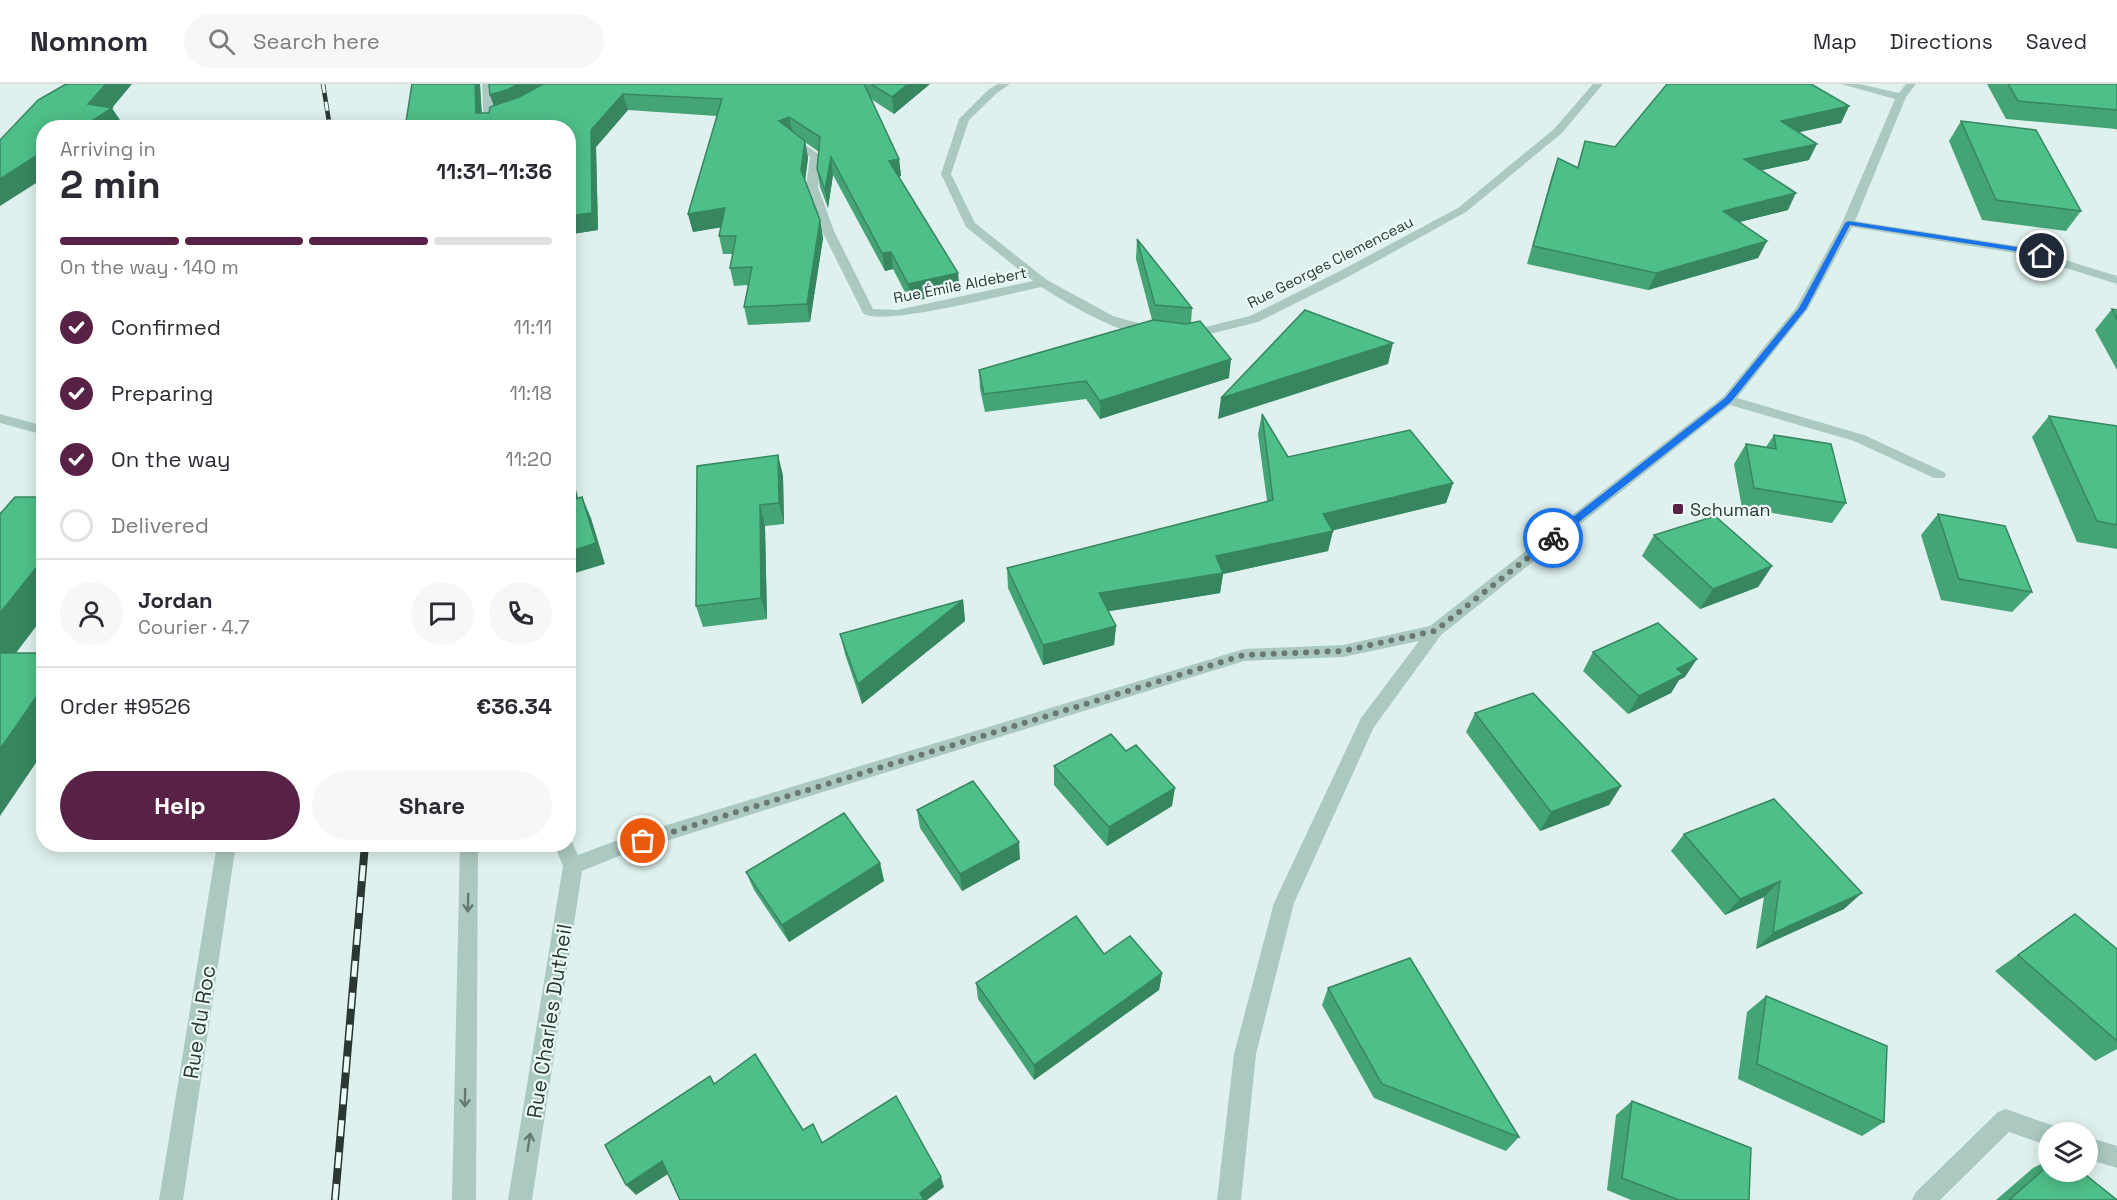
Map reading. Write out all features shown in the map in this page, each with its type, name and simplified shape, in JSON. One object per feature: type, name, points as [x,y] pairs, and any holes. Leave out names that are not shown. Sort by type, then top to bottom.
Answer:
[{"type":"street","points":[[487,84],[493,120]]},
{"type":"street","name":"Rue Georges Clemenceau","points":[[1005,84],[993,91],[964,119],[946,174],[970,225],[1043,283],[1098,315],[1139,330],[1185,336],[1254,319],[1344,274],[1462,210],[1558,131],[1598,84]]},
{"type":"street","points":[[1846,84],[1901,97]]},
{"type":"street","points":[[1229,1200],[1245,1054],[1284,903],[1367,723],[1435,631],[1728,400],[1802,309],[1848,223],[1901,97],[1911,84]]},
{"type":"street","name":"Rue Émile Aldebert","points":[[789,138],[816,156],[812,187],[828,231],[869,313],[897,314],[1043,283]]},
{"type":"street","points":[[1848,223],[2023,250],[2117,280]]},
{"type":"street","points":[[1728,400],[1859,438],[1939,475]]},
{"type":"street","points":[[0,418],[36,429]]},
{"type":"street","points":[[567,852],[573,866],[621,847],[1244,655],[1343,651],[1435,631]]},
{"type":"street","name":"Rue du Roc","points":[[171,1200],[226,852]]},
{"type":"street","points":[[464,1200],[469,852]]},
{"type":"street","name":"Rue Charles Dutheil","points":[[520,1200],[573,866]]},
{"type":"street","points":[[1924,1200],[2006,1120],[2038,1131]]},
{"type":"street","points":[[2098,1151],[2117,1157]]},
{"type":"building","points":[[66,84],[106,84],[88,104],[112,108],[93,120],[36,120],[36,156],[0,179],[0,140],[38,100]]},
{"type":"building","points":[[412,84],[475,84],[476,113],[489,113],[490,107],[519,97],[543,84],[864,84],[899,159],[889,161],[958,273],[908,284],[891,252],[882,253],[831,157],[825,190],[817,169],[820,137],[789,117],[779,121],[805,141],[801,170],[820,220],[807,304],[744,307],[752,267],[730,268],[736,236],[719,236],[725,208],[688,214],[722,99],[623,94],[591,130],[592,213],[576,215],[576,120],[406,120]]},
{"type":"building","points":[[489,84],[519,84],[490,95]]},
{"type":"building","points":[[871,84],[908,84],[892,97]]},
{"type":"building","points":[[1667,84],[1811,84],[1849,106],[1781,121],[1817,144],[1744,159],[1796,193],[1723,211],[1767,241],[1656,273],[1533,246],[1558,158],[1578,168],[1585,141],[1615,147]]},
{"type":"building","points":[[2008,84],[2117,84],[2117,110],[2018,101]]},
{"type":"building","points":[[1961,121],[2036,130],[2081,211],[1996,200]]},
{"type":"building","points":[[1137,239],[1192,308],[1155,305]]},
{"type":"building","points":[[1305,310],[1393,343],[1221,398]]},
{"type":"building","points":[[1153,320],[1186,324],[1200,321],[1231,359],[1100,401],[1086,381],[984,394],[979,370]]},
{"type":"building","points":[[1262,414],[1288,457],[1410,430],[1453,483],[1323,514],[1333,531],[1216,556],[1223,573],[1099,593],[1116,626],[1043,645],[1007,568],[1273,500]]},
{"type":"building","points":[[2049,416],[2117,426],[2117,525],[2097,521]]},
{"type":"building","points":[[1774,435],[1831,444],[1846,503],[1754,488],[1746,444],[1776,449]]},
{"type":"building","points":[[778,455],[779,503],[760,505],[761,598],[696,606],[697,466]]},
{"type":"building","points":[[15,497],[36,497],[36,568],[0,613],[0,514]]},
{"type":"building","points":[[582,497],[596,543],[576,549],[576,499]]},
{"type":"building","points":[[1938,514],[2005,526],[2032,592],[1959,579]]},
{"type":"building","points":[[1715,516],[1772,566],[1713,589],[1654,535]]},
{"type":"building","points":[[963,600],[858,684],[840,634]]},
{"type":"building","points":[[1658,623],[1697,659],[1677,669],[1683,674],[1639,696],[1593,652]]},
{"type":"building","points":[[0,653],[36,653],[36,697],[0,749]]},
{"type":"building","points":[[1533,693],[1621,786],[1551,812],[1475,713]]},
{"type":"building","points":[[1111,734],[1126,751],[1136,745],[1175,788],[1109,827],[1054,766]]},
{"type":"building","points":[[973,781],[1019,842],[960,874],[917,810]]},
{"type":"building","points":[[1774,799],[1862,893],[1773,933],[1780,881],[1740,899],[1684,834]]},
{"type":"building","points":[[844,813],[880,863],[782,925],[746,872]]},
{"type":"building","points":[[2075,914],[2117,949],[2117,1041],[2018,955]]},
{"type":"building","points":[[1076,916],[1104,954],[1130,936],[1162,973],[1034,1065],[976,983]]},
{"type":"building","points":[[1410,958],[1519,1137],[1382,1084],[1328,988]]},
{"type":"building","points":[[1766,996],[1887,1046],[1884,1122],[1757,1064]]},
{"type":"building","points":[[755,1054],[803,1130],[813,1124],[822,1143],[896,1096],[941,1177],[920,1193],[924,1200],[680,1200],[662,1161],[626,1185],[605,1145],[710,1076],[714,1084]]},
{"type":"building","points":[[1632,1101],[1751,1148],[1749,1200],[1679,1200],[1622,1178]]},
{"type":"building","points":[[2038,1175],[2038,1182],[2094,1182],[2117,1200],[2009,1200]]},
{"type":"railway","points":[[323,84],[329,120]]},
{"type":"railway","points":[[335,1200],[364,852]]},
{"type":"way so far","points":[[643,841],[1244,655],[1343,651],[1435,631],[1553,538]]},
{"type":"place","name":"Schuman","points":[[1678,509]]},
{"type":"route","points":[[1553,538],[1728,400],[1802,309],[1848,223],[2023,250],[2042,256]]}]
